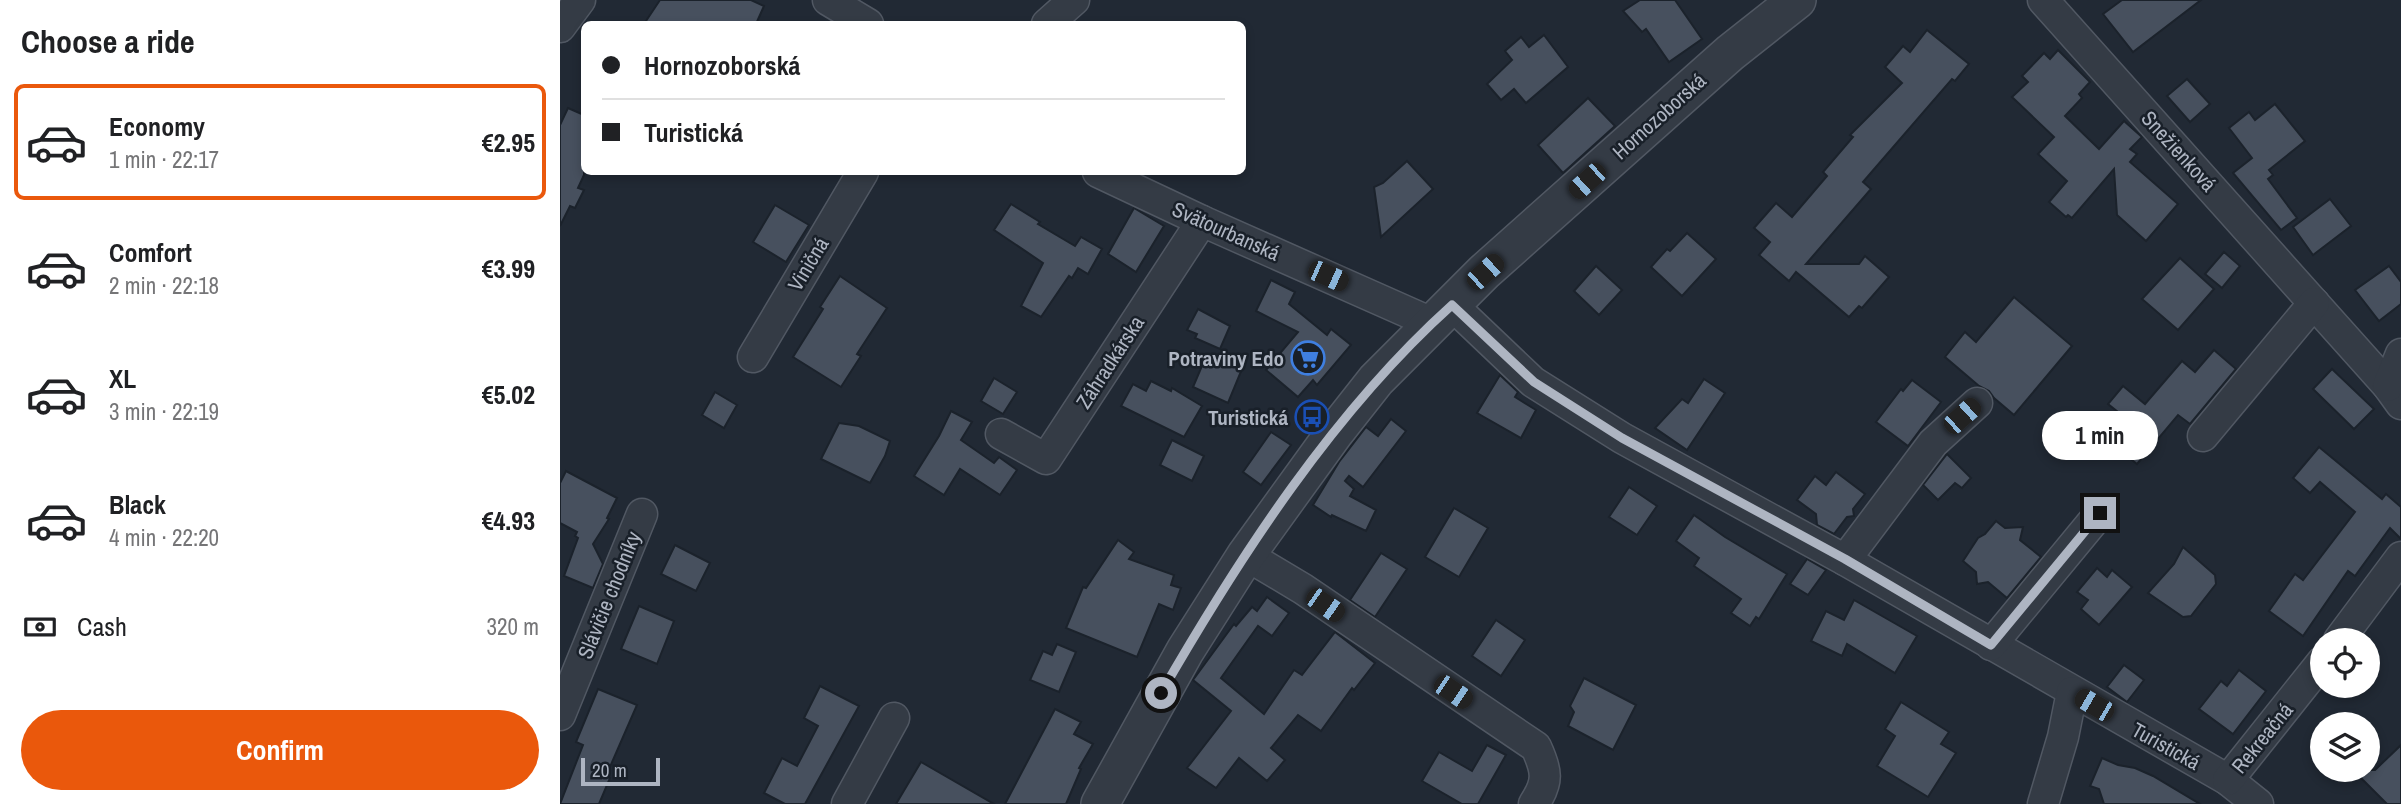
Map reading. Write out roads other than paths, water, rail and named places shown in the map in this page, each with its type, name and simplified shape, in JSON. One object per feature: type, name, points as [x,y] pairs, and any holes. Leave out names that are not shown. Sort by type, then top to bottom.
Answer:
[{"type":"street","points":[[560,27],[580,0]]},
{"type":"street","points":[[828,0],[863,21]]},
{"type":"street","points":[[1050,21],[1074,0]]},
{"type":"street","name":"Hornozoborská","points":[[1100,804],[1185,652],[1246,555],[1359,400],[1404,349],[1485,272],[1730,53],[1797,0]]},
{"type":"street","name":"Snežienková","points":[[2043,0],[2395,395]]},
{"type":"street","name":"Viničná","points":[[753,357],[861,175]]},
{"type":"street","name":"Svätourbanská","points":[[1104,175],[1202,220],[1442,314]]},
{"type":"street","name":"Záhradkárska","points":[[1001,434],[1046,459],[1202,220]]},
{"type":"street","points":[[2203,436],[2314,303]]},
{"type":"street","name":"Turistická","points":[[1442,314],[1534,382],[1622,438],[1845,559],[2228,780],[2258,804]]},
{"type":"street","points":[[2395,395],[2401,355]]},
{"type":"street","points":[[1845,559],[1933,443],[1977,403]]},
{"type":"street","points":[[1991,645],[2100,513]]},
{"type":"street","name":"Slávičie chodníky","points":[[560,715],[642,514]]},
{"type":"street","points":[[1246,555],[1303,589],[1536,747],[1546,769],[1541,793],[1534,804]]},
{"type":"street","points":[[2348,628],[2401,557]]},
{"type":"street","name":"Rekreačná","points":[[2228,780],[2310,677]]},
{"type":"street","points":[[2043,804],[2063,737],[2072,692]]},
{"type":"street","points":[[847,804],[894,718]]},
{"type":"place","name":"Potraviny Edo","points":[[1308,358]]},
{"type":"place","name":"Turistická","points":[[1312,417]]}]
